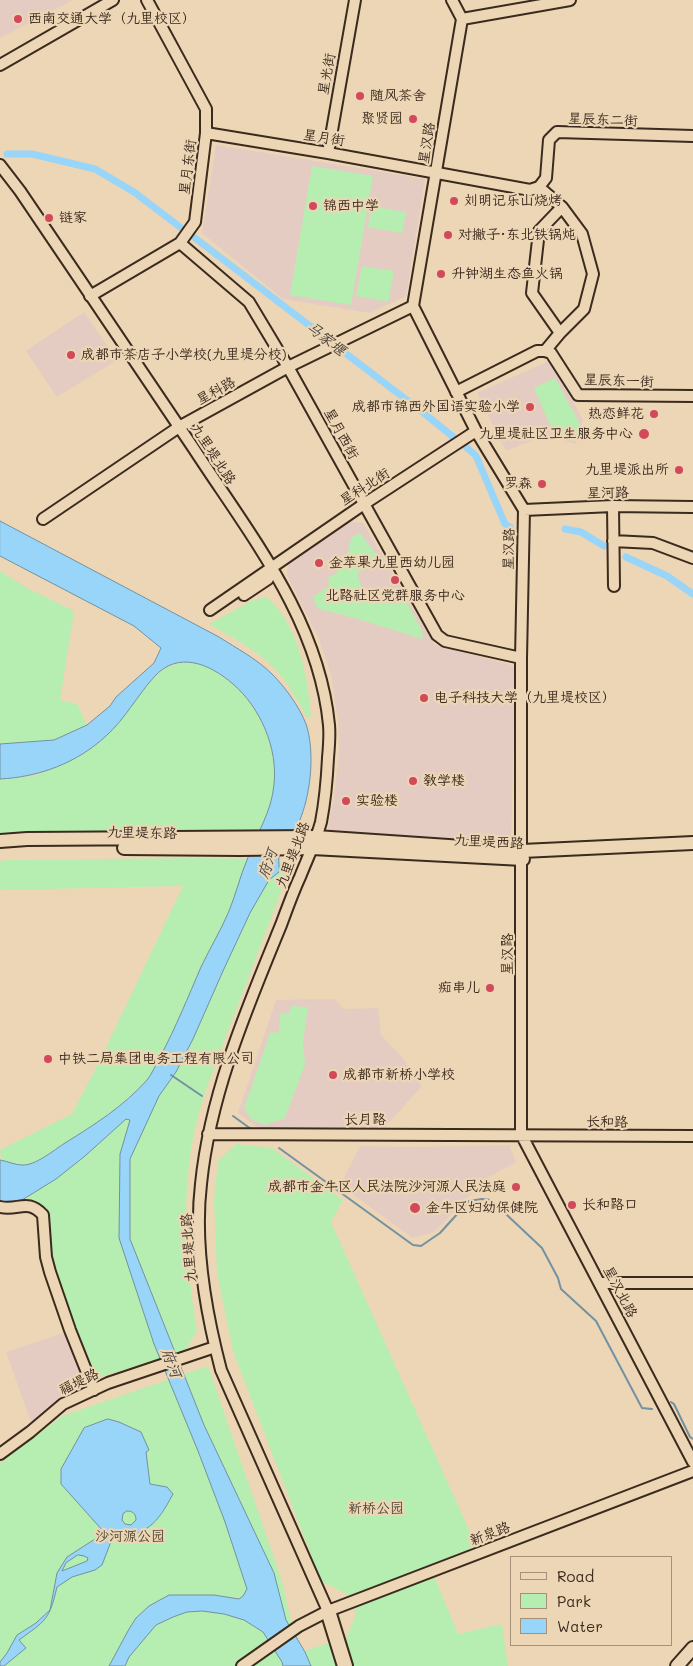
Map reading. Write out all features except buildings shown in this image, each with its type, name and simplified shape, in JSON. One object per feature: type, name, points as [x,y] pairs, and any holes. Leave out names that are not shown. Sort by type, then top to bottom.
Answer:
[{"type":"highway","points":[[328,1611],[345,1666]]},
{"type":"main road","points":[[0,841],[27,839],[290,837],[314,843]]},
{"type":"main road","name":"九里堤西路","points":[[284,849],[314,843],[522,855],[693,852]]},
{"type":"main road","points":[[522,855],[693,843]]},
{"type":"main road","name":"九里堤东路","points":[[0,849],[68,847],[284,849]]},
{"type":"main road","points":[[677,1666],[693,1648]]},
{"type":"street","points":[[0,65],[114,0]]},
{"type":"street","name":"星月东街","points":[[90,296],[180,243],[195,222],[206,133],[206,109],[147,0]]},
{"type":"street","name":"星光街","points":[[328,153],[355,0]]},
{"type":"street","points":[[452,0],[462,19],[570,0]]},
{"type":"street","name":"星汉路","points":[[462,19],[413,306],[476,431],[524,510],[521,658],[521,1134]]},
{"type":"street","name":"星辰东二街","points":[[539,187],[546,178],[549,140],[556,132],[693,136]]},
{"type":"street","name":"星月街","points":[[206,133],[436,172]]},
{"type":"street","name":"九里堤北路","points":[[0,165],[20,191],[272,568],[294,606],[310,643],[322,683],[329,727],[328,776],[321,822],[252,996],[222,1082],[208,1134],[200,1186],[199,1237],[206,1301],[221,1370],[328,1611]]},
{"type":"street","points":[[436,172],[530,190],[539,187],[562,208],[582,234],[593,274],[584,309],[545,351],[537,352],[456,392]]},
{"type":"street","points":[[560,333],[532,293],[539,231],[562,208]]},
{"type":"street","name":"星月西街","points":[[180,243],[248,302],[288,367],[437,635],[445,640],[521,658]]},
{"type":"street","name":"星科路","points":[[43,520],[179,427],[288,367],[413,306]]},
{"type":"street","name":"星辰东一街","points":[[545,351],[552,354],[578,395],[693,396]]},
{"type":"street","name":"星科北街","points":[[272,568],[364,504],[476,431]]},
{"type":"street","points":[[612,506],[614,586]]},
{"type":"street","name":"星河路","points":[[524,510],[612,506],[693,507]]},
{"type":"street","points":[[613,541],[653,543],[693,558]]},
{"type":"street","points":[[272,568],[268,579],[226,607],[210,610],[265,572],[272,568]]},
{"type":"street","name":"长月路","points":[[208,1134],[521,1134]]},
{"type":"street","name":"长和路","points":[[521,1134],[693,1136]]},
{"type":"street","name":"星汉北路","points":[[521,1134],[693,1462]]},
{"type":"street","points":[[0,1207],[7,1209],[25,1205],[32,1206],[43,1215],[46,1257],[53,1281],[94,1390]]},
{"type":"street","points":[[600,1283],[693,1283]]},
{"type":"street","name":"福堤路","points":[[0,1454],[63,1404],[154,1366],[215,1347]]},
{"type":"street","name":"新泉路","points":[[242,1666],[299,1626],[328,1611],[693,1470]]},
{"type":"shaded area","name":"西南交通大学（九里校区）","points":[[0,0],[73,0],[0,38]]},
{"type":"shaded area","name":"锦西中学","points":[[216,145],[425,179],[406,296],[370,313],[283,299],[202,233]]},
{"type":"shaded area","name":"成都市茶店子小学校(九里堤分校)","points":[[84,312],[117,360],[57,397],[26,351]]},
{"type":"shaded area","name":"成都市锦西外国语实验小学","points":[[551,360],[583,420],[576,444],[546,435],[506,451],[477,393]]},
{"type":"shaded area","name":"电子科技大学（九里堤校区）","points":[[348,522],[363,523],[435,645],[515,666],[511,848],[327,833],[334,798],[339,750],[338,721],[331,675],[318,637],[287,575],[288,564]]},
{"type":"shaded area","name":"成都市新桥小学校","points":[[335,999],[344,1009],[378,1008],[381,1035],[403,1058],[422,1086],[385,1127],[258,1128],[238,1113],[276,1000]]},
{"type":"shaded area","name":"金牛区妇幼保健院","points":[[509,1145],[516,1162],[486,1179],[434,1232],[413,1238],[340,1185],[360,1146]]},
{"type":"shaded area","points":[[67,1332],[87,1383],[86,1387],[31,1422],[6,1352]]},
{"type":"green space","points":[[312,166],[373,176],[351,305],[290,295]]},
{"type":"green space","points":[[371,206],[406,212],[402,233],[368,227]]},
{"type":"green space","points":[[362,266],[394,271],[388,302],[356,296]]},
{"type":"green space","points":[[555,378],[580,424],[574,441],[554,434],[534,388]]},
{"type":"green space","points":[[360,533],[381,561],[357,573],[361,586],[360,595],[392,604],[405,599],[422,631],[423,639],[317,608],[313,597],[329,586],[328,578],[338,572],[337,565],[347,558],[351,538]]},
{"type":"green space","points":[[0,571],[27,588],[74,611],[60,700],[77,704],[87,725],[54,740],[0,744]]},
{"type":"green space","points":[[267,597],[287,622],[300,652],[311,717],[307,717],[285,682],[267,661],[248,647],[209,624],[253,600]]},
{"type":"green space","points":[[189,661],[208,667],[240,691],[252,706],[270,742],[275,782],[270,807],[261,830],[239,829],[234,834],[0,835],[0,779],[38,775],[144,689],[159,673],[168,667]]},
{"type":"green space","points":[[196,858],[279,859],[287,875],[211,1075],[196,1124],[188,1175],[186,1228],[190,1280],[197,1331],[185,1351],[97,1378],[52,1270],[48,1235],[49,1220],[42,1209],[4,1180],[0,1150],[72,1114],[99,1062],[183,886],[0,890],[0,861]]},
{"type":"green space","points":[[291,1006],[308,1007],[303,1042],[305,1064],[285,1118],[265,1125],[251,1119],[244,1108],[271,1031],[278,1034],[281,1012],[289,1014]]},
{"type":"green space","points":[[236,1144],[272,1148],[343,1200],[331,1222],[477,1548],[431,1569],[458,1634],[502,1624],[508,1666],[0,1666],[0,1463],[62,1416],[208,1366],[282,1581],[298,1653],[347,1637],[356,1614],[350,1596],[321,1581],[233,1351],[217,1273],[214,1200],[218,1161]]},
{"type":"water","name":"府河","points":[[0,521],[219,637],[260,663],[282,685],[296,704],[309,735],[311,771],[307,795],[299,822],[279,857],[279,872],[269,880],[250,913],[193,1039],[176,1072],[159,1096],[130,1159],[130,1239],[204,1425],[274,1573],[286,1620],[311,1666],[283,1666],[263,1632],[244,1620],[224,1614],[202,1611],[187,1612],[156,1625],[129,1657],[125,1666],[109,1666],[136,1618],[149,1606],[169,1595],[214,1595],[239,1599],[247,1589],[225,1522],[154,1344],[119,1238],[120,1154],[130,1120],[126,1119],[56,1179],[22,1200],[8,1203],[0,1201],[0,1160],[22,1165],[33,1163],[108,1114],[129,1098],[151,1075],[226,918],[267,813],[274,784],[273,756],[270,743],[259,716],[243,693],[214,671],[194,663],[183,662],[163,669],[154,677],[113,729],[95,746],[83,754],[43,772],[0,779],[0,744],[54,740],[87,725],[110,706],[116,697],[154,663],[161,648],[134,626],[0,556]]},
{"type":"water","points":[[108,1419],[141,1432],[149,1450],[146,1452],[150,1484],[167,1487],[173,1494],[156,1521],[150,1526],[143,1531],[112,1539],[102,1565],[95,1570],[72,1577],[57,1587],[50,1610],[57,1573],[67,1557],[95,1539],[103,1531],[61,1484],[61,1469],[84,1428]],"holes":[[[127,1511],[134,1513],[136,1520],[131,1525],[125,1524],[122,1520],[123,1514]],[[78,1555],[88,1558],[87,1561],[62,1571],[66,1563]]]},
{"type":"water","points":[[50,1610],[41,1623],[19,1640],[26,1648],[4,1666],[0,1666],[0,1662],[17,1635],[36,1623]]},
{"type":"waterway","name":"马家堰","points":[[7,154],[32,154],[95,169],[134,192],[180,227]]},
{"type":"waterway","name":"马家堰","points":[[195,238],[457,440]]},
{"type":"waterway","name":"马家堰","points":[[465,446],[476,456],[505,524],[510,527]]},
{"type":"waterway","name":"马家堰","points":[[565,529],[581,532],[604,546]]},
{"type":"waterway","name":"马家堰","points":[[626,557],[667,576],[693,594]]},
{"type":"waterway","points":[[171,1075],[202,1096]]},
{"type":"waterway","points":[[233,1116],[251,1129]]},
{"type":"waterway","points":[[279,1148],[413,1245],[421,1246],[440,1233],[469,1201],[491,1200],[542,1248],[558,1278],[561,1289],[596,1321],[642,1408],[652,1409]]},
{"type":"waterway","points":[[671,1402],[674,1404],[690,1437],[693,1439]]},
{"type":"place","name":"西南交通大学（九里校区）","points":[[18,19]]},
{"type":"place","name":"随风茶舍","points":[[360,96]]},
{"type":"place","name":"聚贤园","points":[[413,119]]},
{"type":"place","name":"刘明记乐山烧烤","points":[[454,201]]},
{"type":"place","name":"锦西中学","points":[[313,206]]},
{"type":"place","name":"链家","points":[[49,218]]},
{"type":"place","name":"对撇子·东北铁锅炖","points":[[448,235]]},
{"type":"place","name":"升钟湖生态鱼火锅","points":[[441,274]]},
{"type":"place","name":"成都市茶店子小学校(九里堤分校)","points":[[71,355]]},
{"type":"place","name":"成都市锦西外国语实验小学","points":[[530,407]]},
{"type":"place","name":"热恋鲜花","points":[[654,414]]},
{"type":"place","name":"九里堤社区卫生服务中心","points":[[644,434]]},
{"type":"place","name":"九里堤派出所","points":[[679,470]]},
{"type":"place","name":"罗森","points":[[542,484]]},
{"type":"place","name":"金苹果九里西幼儿园","points":[[319,563]]},
{"type":"place","name":"北路社区党群服务中心","points":[[395,580]]},
{"type":"place","name":"电子科技大学（九里堤校区）","points":[[424,698]]},
{"type":"place","name":"教学楼","points":[[413,781]]},
{"type":"place","name":"实验楼","points":[[346,801]]},
{"type":"place","name":"痴串儿","points":[[490,988]]},
{"type":"place","name":"中铁二局集团电务工程有限公司","points":[[48,1059]]},
{"type":"place","name":"成都市新桥小学校","points":[[333,1075]]},
{"type":"place","name":"成都市金牛区人民法院沙河源人民法庭","points":[[516,1187]]},
{"type":"place","name":"长和路口","points":[[572,1205]]},
{"type":"place","name":"金牛区妇幼保健院","points":[[415,1208]]},
{"type":"park label","name":"新桥公园","points":[[376,1509]]},
{"type":"park label","name":"沙河源公园","points":[[130,1537]]}]
